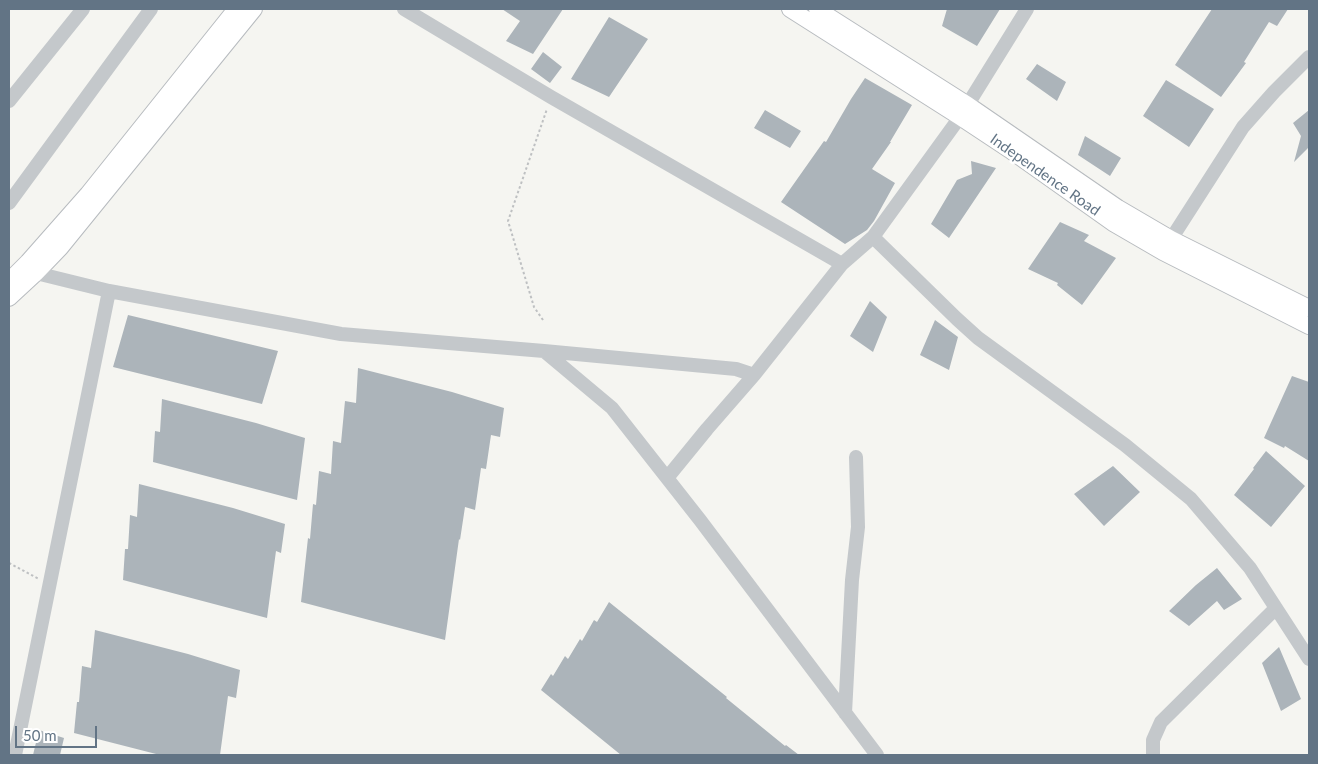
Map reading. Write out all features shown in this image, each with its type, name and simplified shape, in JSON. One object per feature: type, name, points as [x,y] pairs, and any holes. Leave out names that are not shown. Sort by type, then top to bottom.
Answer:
[{"type":"main road","points":[[9,298],[60,248],[178,92],[236,9]]},
{"type":"main road","points":[[10,278],[33,257],[178,92],[254,9]]},
{"type":"main road","name":"Independence Road","points":[[790,9],[964,111]]},
{"type":"main road","name":"Independence Road","points":[[818,9],[964,111],[1010,150],[1113,223],[1309,308]]},
{"type":"main road","name":"Independence Road","points":[[1167,246],[1309,326]]},
{"type":"street","points":[[9,101],[83,9]]},
{"type":"street","points":[[9,203],[151,9]]},
{"type":"street","points":[[404,9],[551,97],[842,264]]},
{"type":"street","points":[[667,478],[754,375],[842,264],[873,237],[964,111],[1027,9]]},
{"type":"street","points":[[1167,246],[1243,127],[1309,57]]},
{"type":"street","points":[[873,237],[978,338],[1125,445],[1191,499],[1250,568],[1309,659]]},
{"type":"street","points":[[10,278],[36,273],[109,291],[341,334],[736,369],[754,375]]},
{"type":"street","points":[[15,755],[109,291]]},
{"type":"street","points":[[544,351],[612,408],[877,755]]},
{"type":"street","points":[[845,713],[852,580],[858,527],[856,457]]},
{"type":"street","points":[[1153,755],[1153,740],[1162,722],[1276,608]]},
{"type":"path","points":[[543,320],[534,307],[508,221],[551,97]]},
{"type":"path","points":[[9,564],[50,585]]},
{"type":"building","points":[[502,9],[563,9],[533,54],[506,41],[520,21]]},
{"type":"building","points":[[947,9],[1000,9],[977,46],[942,26]]},
{"type":"building","points":[[1212,9],[1288,9],[1277,26],[1269,22],[1244,62],[1246,63],[1221,97],[1175,65]]},
{"type":"building","points":[[609,17],[648,39],[609,97],[571,79]]},
{"type":"building","points":[[543,52],[562,67],[550,83],[531,69]]},
{"type":"building","points":[[1037,64],[1066,82],[1057,101],[1026,79]]},
{"type":"building","points":[[865,78],[912,105],[891,142],[872,169],[895,183],[867,230],[845,244],[781,202],[824,141],[826,142]]},
{"type":"building","points":[[1166,80],[1214,109],[1189,147],[1143,116]]},
{"type":"building","points":[[765,110],[801,131],[790,148],[754,128]]},
{"type":"building","points":[[1309,110],[1309,149],[1294,162],[1301,136],[1293,123]]},
{"type":"building","points":[[1085,136],[1121,158],[1110,176],[1078,155]]},
{"type":"building","points":[[971,161],[996,168],[949,238],[931,224],[957,180],[972,174]]},
{"type":"building","points":[[1060,222],[1089,235],[1084,241],[1116,258],[1082,305],[1057,285],[1058,283],[1028,269]]},
{"type":"building","points":[[870,301],[887,317],[873,352],[850,336]]},
{"type":"building","points":[[128,315],[278,351],[262,404],[113,367]]},
{"type":"building","points":[[935,320],[958,337],[949,370],[920,355]]},
{"type":"building","points":[[358,368],[452,392],[504,408],[500,437],[491,435],[486,469],[481,468],[475,510],[465,507],[445,640],[301,602],[308,538],[310,539],[313,504],[316,505],[319,471],[331,474],[333,441],[341,443],[345,401],[356,403]]},
{"type":"building","points":[[1292,376],[1309,382],[1309,461],[1285,446],[1284,448],[1264,438]]},
{"type":"building","points":[[162,399],[256,423],[305,438],[297,500],[153,462],[155,431],[160,432]]},
{"type":"building","points":[[1266,451],[1305,486],[1271,527],[1234,495]]},
{"type":"building","points":[[1113,466],[1140,492],[1104,526],[1074,494]]},
{"type":"building","points":[[139,484],[233,508],[285,524],[281,553],[276,551],[267,618],[123,580],[125,549],[128,549],[130,515],[137,517]]},
{"type":"building","points":[[1217,568],[1242,599],[1224,610],[1217,601],[1189,626],[1169,611],[1196,585]]},
{"type":"building","points":[[609,602],[785,746],[799,755],[621,755],[541,690],[551,674],[553,676],[565,656],[568,659],[580,639],[582,641],[594,620],[597,622]]},
{"type":"building","points":[[95,630],[188,654],[240,670],[236,698],[228,696],[220,755],[160,755],[74,733],[82,666],[91,668]]},
{"type":"building","points":[[1279,647],[1301,699],[1281,711],[1262,663]]},
{"type":"building","points":[[39,730],[64,738],[60,755],[33,755]]}]
